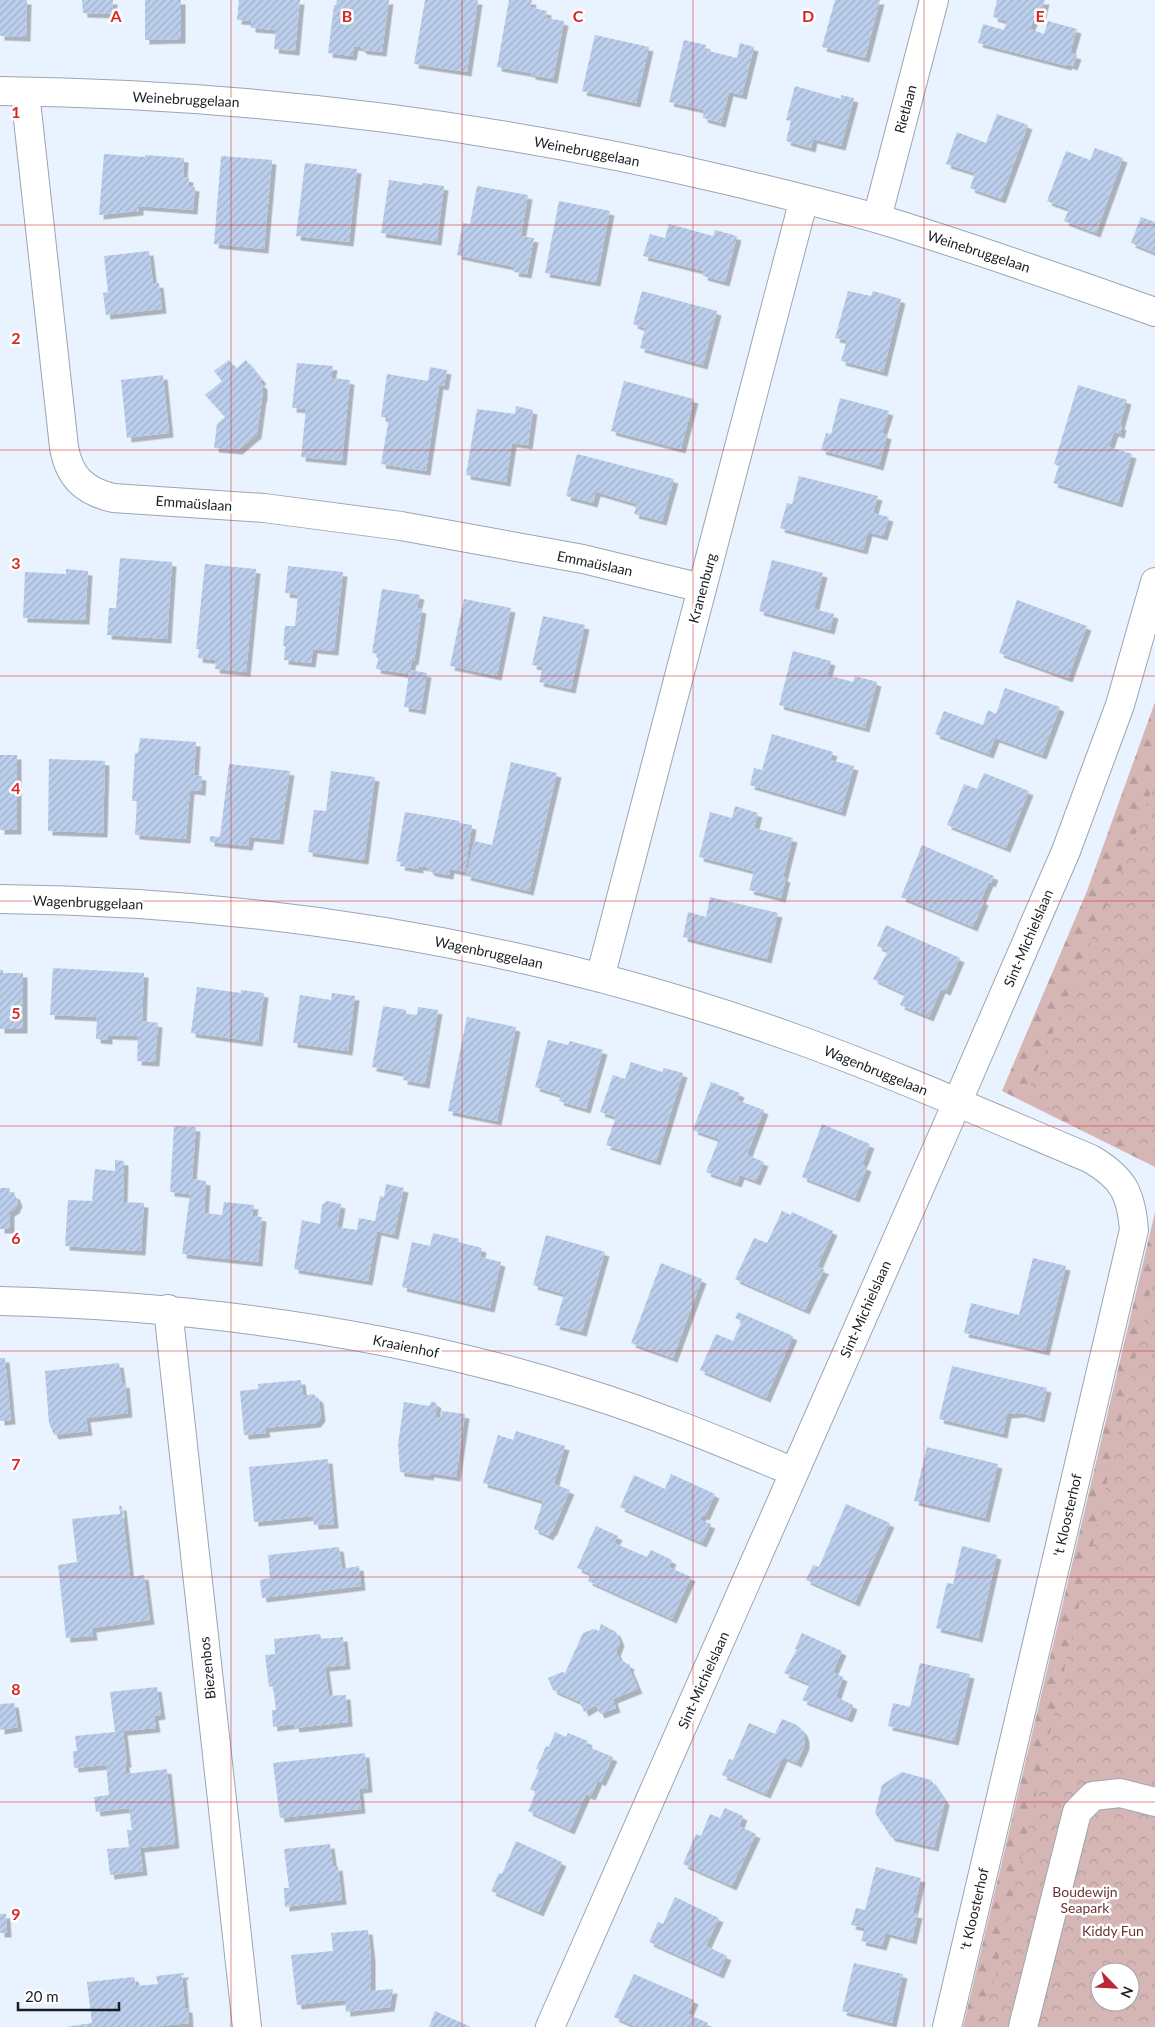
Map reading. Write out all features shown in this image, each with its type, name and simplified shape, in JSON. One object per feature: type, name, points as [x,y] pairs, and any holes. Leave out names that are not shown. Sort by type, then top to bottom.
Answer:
[{"type":"street","name":"Rietlaan","points":[[877,218],[934,0]]},
{"type":"street","name":"Weinebruggelaan","points":[[13,92],[209,99],[365,114],[440,124],[642,161],[877,218],[966,246],[1155,312]]},
{"type":"street","name":"Emmaüslaan","points":[[13,92],[66,459],[71,469],[86,488],[113,498],[264,508],[401,526],[583,559],[702,588]]},
{"type":"street","name":"Kranenburg","points":[[600,978],[804,199]]},
{"type":"street","name":"Sint-Michielslaan","points":[[550,2027],[1066,851],[1120,705],[1155,582]]},
{"type":"street","name":"Wagenbruggelaan","points":[[0,899],[148,904],[242,912],[319,922],[454,944],[600,978],[695,1005],[837,1054],[957,1103]]},
{"type":"street","name":"'t Kloosterhof","points":[[946,2027],[1134,1230],[1132,1207],[1123,1184],[1108,1168],[1091,1158],[957,1103]]},
{"type":"street","name":"Kraaienhof","points":[[0,1302],[71,1303],[168,1309],[319,1329],[400,1344],[542,1379],[678,1425],[794,1472]]},
{"type":"street","name":"Biezenbos","points":[[168,1309],[247,2027]]},
{"type":"street","points":[[1022,2027],[1076,1812],[1093,1796],[1120,1793],[1155,1802]]},
{"type":"green space","points":[[1155,702],[1155,1167],[1002,1091],[1087,891]]},
{"type":"green space","points":[[1155,780],[1155,1153],[1025,1098],[1132,845]]},
{"type":"green space","name":"Boudewijn Seapark","points":[[1155,1212],[1155,1768],[1011,2027],[963,2027]]},
{"type":"green space","name":"Boudewijn Seapark","points":[[1155,1271],[1155,2027],[983,2027]]},
{"type":"building","points":[[0,0],[27,0],[26,37],[0,36]]},
{"type":"building","points":[[82,0],[113,0],[112,14],[83,13]]},
{"type":"building","points":[[145,0],[181,0],[181,39],[145,40]]},
{"type":"building","points":[[239,0],[300,0],[295,51],[274,49],[276,30],[251,28],[251,21],[237,20]]},
{"type":"building","points":[[337,0],[389,0],[382,52],[363,50],[360,47],[354,46],[352,56],[328,53],[334,5],[336,5]]},
{"type":"building","points":[[425,0],[478,0],[467,72],[414,64]]},
{"type":"building","points":[[509,0],[532,0],[530,7],[547,11],[546,18],[564,21],[553,79],[497,67]]},
{"type":"building","points":[[835,0],[880,0],[865,58],[822,47]]},
{"type":"building","points":[[997,0],[1045,0],[1040,20],[1034,18],[1030,29],[1044,34],[1048,21],[1077,29],[1070,53],[1077,55],[1073,66],[978,43],[983,24],[1004,30],[1007,21],[993,17]]},
{"type":"building","points":[[595,35],[649,47],[636,103],[582,91]]},
{"type":"building","points":[[684,40],[706,45],[705,50],[737,58],[740,43],[754,47],[742,95],[729,92],[721,123],[703,118],[704,110],[669,102]]},
{"type":"building","points":[[795,86],[841,99],[841,95],[854,98],[841,146],[813,139],[811,148],[786,141],[791,121],[786,120]]},
{"type":"building","points":[[997,114],[1028,125],[1001,199],[970,188],[975,173],[946,164],[957,132],[986,143]]},
{"type":"building","points":[[1095,148],[1123,158],[1096,233],[1064,221],[1069,209],[1047,201],[1066,151],[1090,160]]},
{"type":"building","points":[[104,154],[184,158],[183,177],[189,178],[188,186],[195,187],[193,210],[139,206],[139,211],[99,215]]},
{"type":"building","points":[[221,156],[272,160],[264,249],[214,244]]},
{"type":"building","points":[[305,163],[357,169],[349,242],[296,236]]},
{"type":"building","points":[[389,180],[444,186],[437,241],[381,233]]},
{"type":"building","points":[[477,186],[528,195],[521,236],[534,238],[527,274],[514,272],[515,267],[457,255],[463,223],[470,224]]},
{"type":"building","points":[[559,201],[610,211],[596,282],[545,273]]},
{"type":"building","points":[[1141,217],[1155,222],[1155,253],[1131,243]]},
{"type":"building","points":[[669,224],[713,236],[715,230],[737,236],[725,282],[703,276],[704,271],[643,256],[650,234],[665,238]]},
{"type":"building","points":[[149,251],[153,284],[159,283],[162,309],[106,315],[103,293],[108,292],[104,256]]},
{"type":"building","points":[[642,291],[717,311],[703,365],[640,348],[645,328],[633,324]]},
{"type":"building","points":[[848,291],[871,296],[873,291],[901,299],[883,372],[841,361],[847,340],[835,338]]},
{"type":"building","points":[[229,360],[236,369],[246,360],[262,380],[259,382],[263,385],[257,434],[238,450],[214,448],[217,424],[225,417],[205,395],[222,381],[214,371]]},
{"type":"building","points":[[297,363],[333,366],[331,378],[350,380],[342,461],[301,457],[306,409],[292,408]]},
{"type":"building","points":[[430,367],[447,370],[444,386],[439,385],[426,471],[381,464],[389,418],[381,417],[387,374],[428,381]]},
{"type":"building","points":[[163,375],[169,433],[127,438],[121,380]]},
{"type":"building","points":[[624,381],[694,399],[681,449],[611,431]]},
{"type":"building","points":[[1078,385],[1127,400],[1120,425],[1122,426],[1120,434],[1114,432],[1109,447],[1132,454],[1118,503],[1053,483],[1059,466],[1054,464]]},
{"type":"building","points":[[840,398],[889,411],[882,433],[887,435],[879,466],[821,450],[826,433],[831,434]]},
{"type":"building","points":[[516,406],[533,410],[528,445],[512,443],[506,482],[466,475],[477,409],[515,414]]},
{"type":"building","points":[[577,454],[674,479],[662,521],[634,514],[637,504],[596,492],[593,503],[566,496]]},
{"type":"building","points":[[799,476],[878,496],[873,513],[889,517],[883,536],[868,532],[863,550],[780,528],[787,503],[792,504]]},
{"type":"building","points":[[120,558],[172,562],[167,639],[107,635],[109,608],[116,608]]},
{"type":"building","points":[[772,560],[823,573],[814,609],[834,614],[830,630],[759,611]]},
{"type":"building","points":[[205,564],[256,569],[246,672],[215,669],[216,660],[198,658],[199,649],[196,649]]},
{"type":"building","points":[[288,566],[343,572],[334,651],[313,649],[311,663],[284,660],[285,626],[295,626],[298,595],[285,593]]},
{"type":"building","points":[[66,569],[88,571],[85,620],[23,618],[25,572],[66,574]]},
{"type":"building","points":[[382,589],[420,595],[417,608],[422,609],[414,661],[412,660],[410,670],[427,673],[421,710],[404,707],[409,674],[376,669],[379,654],[372,653]]},
{"type":"building","points":[[464,599],[511,608],[497,676],[450,666]]},
{"type":"building","points":[[1017,600],[1087,626],[1068,678],[999,653]]},
{"type":"building","points":[[543,616],[585,625],[571,689],[539,682],[543,667],[532,665]]},
{"type":"building","points":[[793,651],[831,661],[827,675],[853,682],[855,676],[877,682],[865,728],[779,705]]},
{"type":"building","points":[[1005,688],[1060,707],[1042,755],[995,738],[989,754],[935,734],[944,711],[983,725],[988,710],[996,714]]},
{"type":"building","points":[[772,734],[833,752],[830,760],[854,766],[841,812],[750,785],[754,768],[762,770]]},
{"type":"building","points":[[140,738],[196,742],[194,775],[202,776],[201,791],[190,790],[186,839],[135,835],[137,801],[132,801],[135,753],[138,753]]},
{"type":"building","points":[[0,755],[17,755],[17,830],[0,830]]},
{"type":"building","points":[[49,759],[105,761],[103,833],[48,831]]},
{"type":"building","points":[[511,762],[557,773],[529,891],[466,876],[474,841],[492,845]]},
{"type":"building","points":[[229,764],[290,771],[279,840],[250,837],[248,846],[210,842],[210,836],[220,837]]},
{"type":"building","points":[[331,771],[375,777],[364,860],[308,852],[314,810],[326,811]]},
{"type":"building","points":[[984,773],[1029,791],[1006,848],[947,825],[964,784],[977,789]]},
{"type":"building","points":[[735,806],[758,813],[754,828],[793,838],[783,877],[786,878],[781,898],[749,890],[754,871],[699,857],[710,812],[732,818]]},
{"type":"building","points":[[405,812],[460,821],[459,823],[472,825],[465,872],[450,869],[449,875],[431,872],[427,867],[419,866],[419,869],[400,866],[401,862],[396,861]]},
{"type":"building","points":[[922,845],[994,876],[991,883],[989,882],[981,900],[984,901],[973,927],[901,897]]},
{"type":"building","points":[[710,897],[778,913],[767,959],[683,937],[688,912],[706,917]]},
{"type":"building","points":[[886,925],[960,958],[946,991],[941,989],[929,1017],[900,1005],[905,994],[873,979],[888,951],[877,946]]},
{"type":"building","points":[[53,968],[144,973],[142,1021],[158,1023],[155,1062],[137,1061],[138,1036],[108,1035],[108,1040],[96,1039],[97,1017],[50,1015]]},
{"type":"building","points":[[0,970],[3,970],[3,973],[23,973],[23,1029],[0,1029]]},
{"type":"building","points":[[197,987],[241,993],[241,990],[264,993],[258,1042],[191,1033]]},
{"type":"building","points":[[332,993],[355,996],[348,1051],[293,1043],[300,995],[331,1000]]},
{"type":"building","points":[[383,1006],[406,1010],[406,1014],[417,1015],[418,1007],[438,1010],[425,1084],[403,1080],[404,1073],[372,1067]]},
{"type":"building","points":[[467,1017],[516,1027],[497,1121],[448,1111]]},
{"type":"building","points":[[548,1040],[568,1045],[570,1041],[603,1050],[586,1109],[559,1101],[561,1095],[535,1087]]},
{"type":"building","points":[[631,1062],[662,1072],[664,1068],[683,1073],[656,1161],[606,1145],[616,1117],[600,1112],[613,1075],[625,1079]]},
{"type":"building","points":[[711,1082],[740,1093],[737,1100],[764,1110],[747,1155],[764,1162],[756,1181],[740,1175],[737,1183],[706,1172],[719,1139],[693,1130]]},
{"type":"building","points":[[822,1124],[870,1144],[862,1165],[867,1167],[855,1198],[802,1177]]},
{"type":"building","points":[[174,1127],[196,1127],[192,1179],[206,1181],[204,1213],[222,1215],[224,1202],[254,1205],[252,1216],[262,1217],[258,1262],[182,1254],[190,1194],[170,1192]]},
{"type":"building","points":[[115,1160],[124,1161],[123,1202],[144,1203],[141,1251],[65,1246],[68,1200],[92,1201],[95,1169],[115,1171]]},
{"type":"building","points":[[386,1184],[404,1188],[394,1235],[377,1231],[368,1281],[294,1269],[302,1220],[320,1224],[322,1205],[327,1201],[341,1204],[337,1227],[357,1230],[359,1218],[375,1221],[380,1196],[384,1197]]},
{"type":"building","points":[[0,1188],[10,1188],[9,1193],[15,1195],[18,1202],[15,1209],[10,1212],[10,1229],[0,1229]]},
{"type":"building","points":[[782,1211],[791,1215],[792,1212],[833,1231],[817,1267],[825,1270],[805,1310],[735,1279],[754,1238],[767,1243]]},
{"type":"building","points":[[433,1233],[459,1239],[458,1242],[482,1248],[480,1257],[501,1262],[490,1308],[402,1287],[412,1242],[430,1246]]},
{"type":"building","points":[[546,1235],[605,1252],[582,1332],[555,1325],[564,1294],[533,1285]]},
{"type":"building","points":[[1033,1258],[1066,1266],[1045,1351],[964,1333],[971,1303],[1019,1315]]},
{"type":"building","points":[[661,1263],[702,1279],[673,1358],[631,1343]]},
{"type":"building","points":[[738,1312],[793,1336],[766,1398],[700,1370],[716,1334],[733,1341],[742,1321],[735,1318]]},
{"type":"building","points":[[0,1358],[5,1358],[11,1420],[0,1421]]},
{"type":"building","points":[[119,1363],[122,1384],[125,1383],[128,1413],[86,1418],[88,1431],[54,1435],[49,1423],[45,1371]]},
{"type":"building","points":[[952,1366],[1047,1388],[1040,1418],[1021,1413],[1007,1414],[1003,1434],[939,1419]]},
{"type":"building","points":[[301,1380],[303,1396],[313,1394],[319,1399],[321,1417],[316,1423],[265,1428],[266,1433],[244,1435],[240,1391],[258,1389],[258,1384]]},
{"type":"building","points":[[432,1401],[437,1404],[435,1417],[441,1417],[442,1411],[465,1414],[456,1477],[430,1473],[429,1476],[400,1472],[398,1444],[404,1402],[429,1406]]},
{"type":"building","points":[[516,1431],[565,1446],[554,1484],[570,1490],[549,1536],[534,1529],[543,1501],[483,1483],[498,1435],[513,1440]]},
{"type":"building","points":[[927,1447],[998,1464],[985,1518],[914,1501]]},
{"type":"building","points":[[328,1459],[334,1524],[314,1525],[313,1516],[254,1522],[249,1467]]},
{"type":"building","points":[[671,1474],[715,1494],[705,1516],[702,1515],[700,1520],[711,1524],[702,1543],[620,1507],[634,1475],[665,1489]]},
{"type":"building","points":[[846,1504],[890,1523],[855,1602],[806,1580],[813,1565],[819,1567]]},
{"type":"building","points":[[119,1506],[122,1506],[130,1577],[144,1575],[150,1620],[92,1628],[93,1636],[66,1638],[58,1565],[77,1562],[72,1519],[120,1514]]},
{"type":"building","points":[[596,1526],[618,1536],[614,1543],[647,1557],[651,1550],[672,1560],[669,1567],[691,1577],[672,1619],[588,1581],[591,1574],[577,1568]]},
{"type":"building","points":[[962,1546],[997,1555],[978,1638],[936,1628],[947,1583],[953,1584]]},
{"type":"building","points":[[339,1547],[342,1569],[359,1566],[361,1586],[262,1598],[260,1580],[270,1578],[268,1555]]},
{"type":"building","points":[[601,1624],[616,1632],[620,1642],[616,1652],[620,1660],[630,1665],[629,1668],[638,1689],[613,1699],[616,1708],[600,1714],[596,1705],[584,1712],[580,1702],[553,1690],[548,1678],[562,1672],[565,1673],[583,1633],[594,1629],[599,1631]]},
{"type":"building","points":[[802,1633],[842,1651],[833,1672],[843,1677],[836,1697],[853,1705],[848,1718],[802,1700],[810,1684],[784,1673],[797,1649],[795,1649]]},
{"type":"building","points":[[320,1634],[321,1639],[343,1637],[346,1665],[325,1667],[329,1696],[346,1695],[348,1722],[295,1728],[294,1724],[273,1727],[272,1710],[276,1710],[273,1686],[269,1687],[265,1655],[275,1654],[274,1639]]},
{"type":"building","points":[[920,1663],[970,1674],[954,1741],[888,1726],[893,1703],[910,1707]]},
{"type":"building","points":[[157,1687],[161,1715],[154,1716],[156,1728],[123,1731],[127,1763],[125,1763],[126,1774],[167,1769],[175,1844],[140,1848],[143,1871],[110,1875],[107,1849],[129,1847],[127,1830],[132,1830],[129,1808],[96,1812],[94,1797],[109,1795],[106,1765],[74,1768],[73,1751],[77,1751],[75,1736],[115,1732],[110,1692]]},
{"type":"building","points":[[14,1703],[18,1727],[0,1730],[0,1704]]},
{"type":"building","points":[[782,1719],[797,1725],[802,1730],[805,1737],[805,1745],[797,1763],[783,1757],[766,1794],[722,1775],[729,1759],[733,1760],[749,1723],[775,1734]]},
{"type":"building","points":[[555,1732],[566,1737],[568,1733],[588,1741],[586,1746],[613,1757],[601,1782],[598,1780],[591,1796],[586,1794],[570,1830],[528,1811],[536,1792],[530,1789],[539,1770],[536,1769],[546,1746],[549,1747]]},
{"type":"building","points":[[365,1753],[368,1788],[359,1789],[361,1809],[280,1818],[273,1763]]},
{"type":"building","points":[[902,1772],[931,1780],[945,1801],[934,1847],[891,1837],[875,1813],[882,1785]]},
{"type":"building","points":[[725,1808],[743,1816],[739,1826],[756,1834],[732,1886],[683,1864],[696,1834],[701,1836],[710,1814],[720,1818]]},
{"type":"building","points":[[516,1841],[562,1862],[539,1912],[491,1891],[499,1873],[502,1874]]},
{"type":"building","points":[[330,1844],[333,1867],[338,1866],[342,1900],[285,1907],[284,1888],[289,1888],[284,1849]]},
{"type":"building","points":[[876,1867],[921,1878],[913,1913],[918,1914],[912,1940],[886,1933],[882,1946],[861,1941],[865,1928],[851,1925],[856,1908],[865,1910]]},
{"type":"building","points":[[675,1897],[719,1918],[706,1946],[727,1956],[719,1974],[649,1942],[658,1922],[663,1924]]},
{"type":"building","points":[[0,1914],[6,1914],[7,1933],[0,1933]]},
{"type":"building","points":[[368,1930],[371,1957],[371,1991],[393,1989],[390,2007],[346,2012],[345,2000],[297,2005],[291,1955],[333,1951],[331,1933]]},
{"type":"building","points":[[854,1963],[903,1974],[892,2023],[842,2011]]},
{"type":"building","points":[[184,1973],[182,1975],[185,2008],[188,2008],[189,2023],[151,2027],[65,2027],[92,2023],[87,1982],[134,1977],[136,1986],[158,1984],[156,1976]]},
{"type":"building","points":[[634,1974],[694,2000],[688,2014],[708,2023],[706,2027],[636,2027],[614,2017]]},
{"type":"building","points":[[435,2011],[471,2027],[429,2027]]},
{"type":"park label","name":"Kiddy Fun","points":[[1113,1930]]}]
